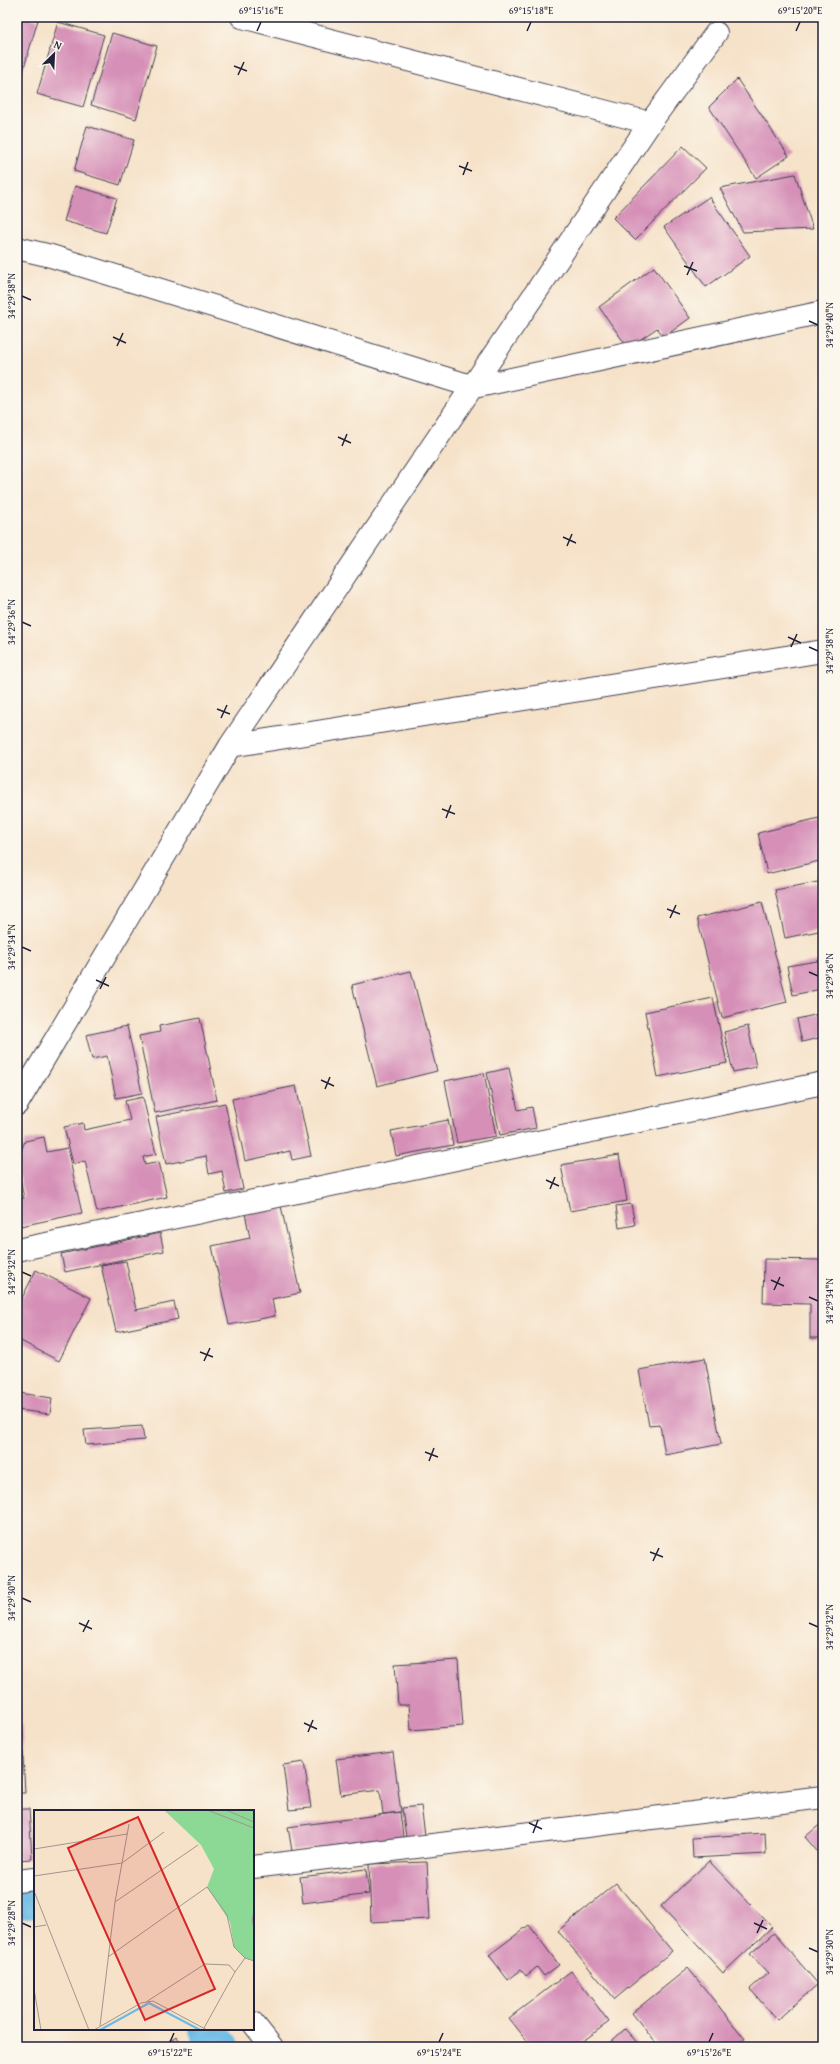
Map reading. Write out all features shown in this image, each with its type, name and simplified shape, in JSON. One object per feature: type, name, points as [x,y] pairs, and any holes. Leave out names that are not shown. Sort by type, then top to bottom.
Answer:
[{"type":"street","points":[[242,17],[650,123]]},
{"type":"street","points":[[17,1104],[230,746],[474,387],[650,123],[716,33]]},
{"type":"street","points":[[17,248],[59,259],[474,387],[823,312]]},
{"type":"street","points":[[230,746],[823,651]]},
{"type":"street","points":[[17,1250],[823,1083]]},
{"type":"street","points":[[254,1867],[823,1797]]},
{"type":"street","points":[[17,1881],[34,1879]]},
{"type":"street","points":[[254,2024],[272,2047]]},
{"type":"building","points":[[17,17],[26,17],[38,20],[17,91]]},
{"type":"building","points":[[58,22],[104,35],[83,107],[37,94]]},
{"type":"building","points":[[112,33],[157,46],[136,119],[91,105]]},
{"type":"building","points":[[737,79],[789,156],[756,178],[709,107]]},
{"type":"building","points":[[87,126],[134,140],[120,185],[74,171]]},
{"type":"building","points":[[683,146],[706,168],[635,240],[613,218]]},
{"type":"building","points":[[795,174],[813,229],[743,232],[720,188]]},
{"type":"building","points":[[75,186],[117,198],[106,233],[64,221]]},
{"type":"building","points":[[709,197],[750,256],[706,287],[664,227]]},
{"type":"building","points":[[654,267],[690,318],[664,337],[657,328],[628,348],[599,307]]},
{"type":"building","points":[[823,817],[823,860],[767,874],[758,833]]},
{"type":"building","points":[[823,881],[823,930],[785,938],[775,890]]},
{"type":"building","points":[[762,902],[787,1002],[722,1018],[697,918]]},
{"type":"building","points":[[823,960],[823,997],[821,989],[793,995],[787,966]]},
{"type":"building","points":[[411,971],[437,1071],[377,1086],[352,985]]},
{"type":"building","points":[[713,998],[727,1063],[658,1077],[645,1012]]},
{"type":"building","points":[[823,1013],[823,1037],[802,1042],[797,1019]]},
{"type":"building","points":[[200,1018],[217,1100],[155,1113],[139,1036],[160,1032],[159,1026]]},
{"type":"building","points":[[127,1026],[142,1093],[116,1098],[107,1056],[92,1059],[86,1035]]},
{"type":"building","points":[[748,1026],[756,1067],[733,1072],[724,1032]]},
{"type":"building","points":[[509,1068],[518,1110],[532,1107],[536,1128],[500,1135],[487,1073]]},
{"type":"building","points":[[484,1073],[496,1136],[457,1143],[445,1081]]},
{"type":"building","points":[[296,1086],[311,1156],[292,1160],[290,1151],[245,1161],[232,1099]]},
{"type":"building","points":[[143,1097],[156,1154],[143,1157],[145,1165],[159,1162],[167,1197],[97,1212],[85,1161],[73,1164],[64,1127],[83,1123],[84,1130],[130,1120],[125,1101]]},
{"type":"building","points":[[225,1103],[243,1189],[226,1193],[222,1171],[209,1174],[206,1156],[166,1164],[156,1117]]},
{"type":"building","points":[[448,1120],[453,1145],[396,1156],[391,1131]]},
{"type":"building","points":[[44,1137],[47,1152],[67,1148],[82,1213],[21,1226],[17,1200],[24,1198],[19,1175],[17,1176],[17,1161],[25,1141]]},
{"type":"building","points":[[619,1155],[627,1201],[570,1211],[561,1165]]},
{"type":"building","points":[[631,1204],[635,1225],[619,1228],[616,1206]]},
{"type":"building","points":[[281,1206],[300,1293],[272,1299],[275,1316],[229,1325],[212,1246],[250,1238],[245,1213]]},
{"type":"building","points":[[160,1233],[164,1251],[65,1272],[61,1254]]},
{"type":"building","points":[[764,1259],[823,1260],[823,1338],[810,1338],[810,1304],[763,1303]]},
{"type":"building","points":[[126,1261],[136,1310],[174,1302],[178,1319],[116,1332],[101,1265]]},
{"type":"building","points":[[36,1270],[91,1298],[59,1361],[17,1339],[17,1308]]},
{"type":"building","points":[[705,1358],[721,1444],[665,1455],[660,1425],[649,1426],[639,1370]]},
{"type":"building","points":[[20,1393],[52,1398],[50,1414],[18,1410]]},
{"type":"building","points":[[142,1426],[144,1440],[86,1445],[84,1430]]},
{"type":"building","points":[[458,1660],[463,1726],[411,1730],[409,1705],[398,1705],[395,1664]]},
{"type":"building","points":[[17,1697],[20,1697],[25,1793],[17,1793]]},
{"type":"building","points":[[393,1752],[401,1812],[383,1814],[380,1790],[341,1795],[336,1759]]},
{"type":"building","points":[[304,1762],[311,1808],[289,1810],[283,1765]]},
{"type":"building","points":[[421,1806],[425,1835],[406,1838],[402,1808]]},
{"type":"building","points":[[17,1809],[29,1809],[32,1859],[17,1860]]},
{"type":"building","points":[[400,1812],[403,1837],[292,1851],[288,1827]]},
{"type":"building","points":[[823,1822],[823,1858],[805,1837]]},
{"type":"building","points":[[765,1833],[766,1854],[693,1858],[692,1838]]},
{"type":"building","points":[[709,1861],[772,1927],[723,1973],[661,1906]]},
{"type":"building","points":[[427,1862],[430,1919],[371,1922],[369,1864]]},
{"type":"building","points":[[366,1869],[369,1894],[303,1903],[300,1877]]},
{"type":"building","points":[[616,1883],[672,1951],[615,1999],[558,1931]]},
{"type":"building","points":[[529,1925],[559,1965],[544,1976],[537,1967],[526,1976],[521,1970],[508,1980],[489,1955]]},
{"type":"building","points":[[774,1933],[818,1984],[777,2020],[750,1989],[768,1973],[750,1954]]},
{"type":"building","points":[[688,1968],[745,2039],[735,2047],[659,2047],[632,2013]]},
{"type":"building","points":[[823,1970],[823,1982],[818,1973]]},
{"type":"building","points":[[571,1971],[609,2022],[575,2047],[532,2047],[509,2018]]},
{"type":"building","points":[[625,2029],[641,2047],[605,2047]]},
{"type":"building","points":[[176,2036],[185,2047],[162,2047]]},
{"type":"waterway","points":[[17,1902],[34,1900]]},
{"type":"waterway","points":[[207,2030],[222,2047]]}]
